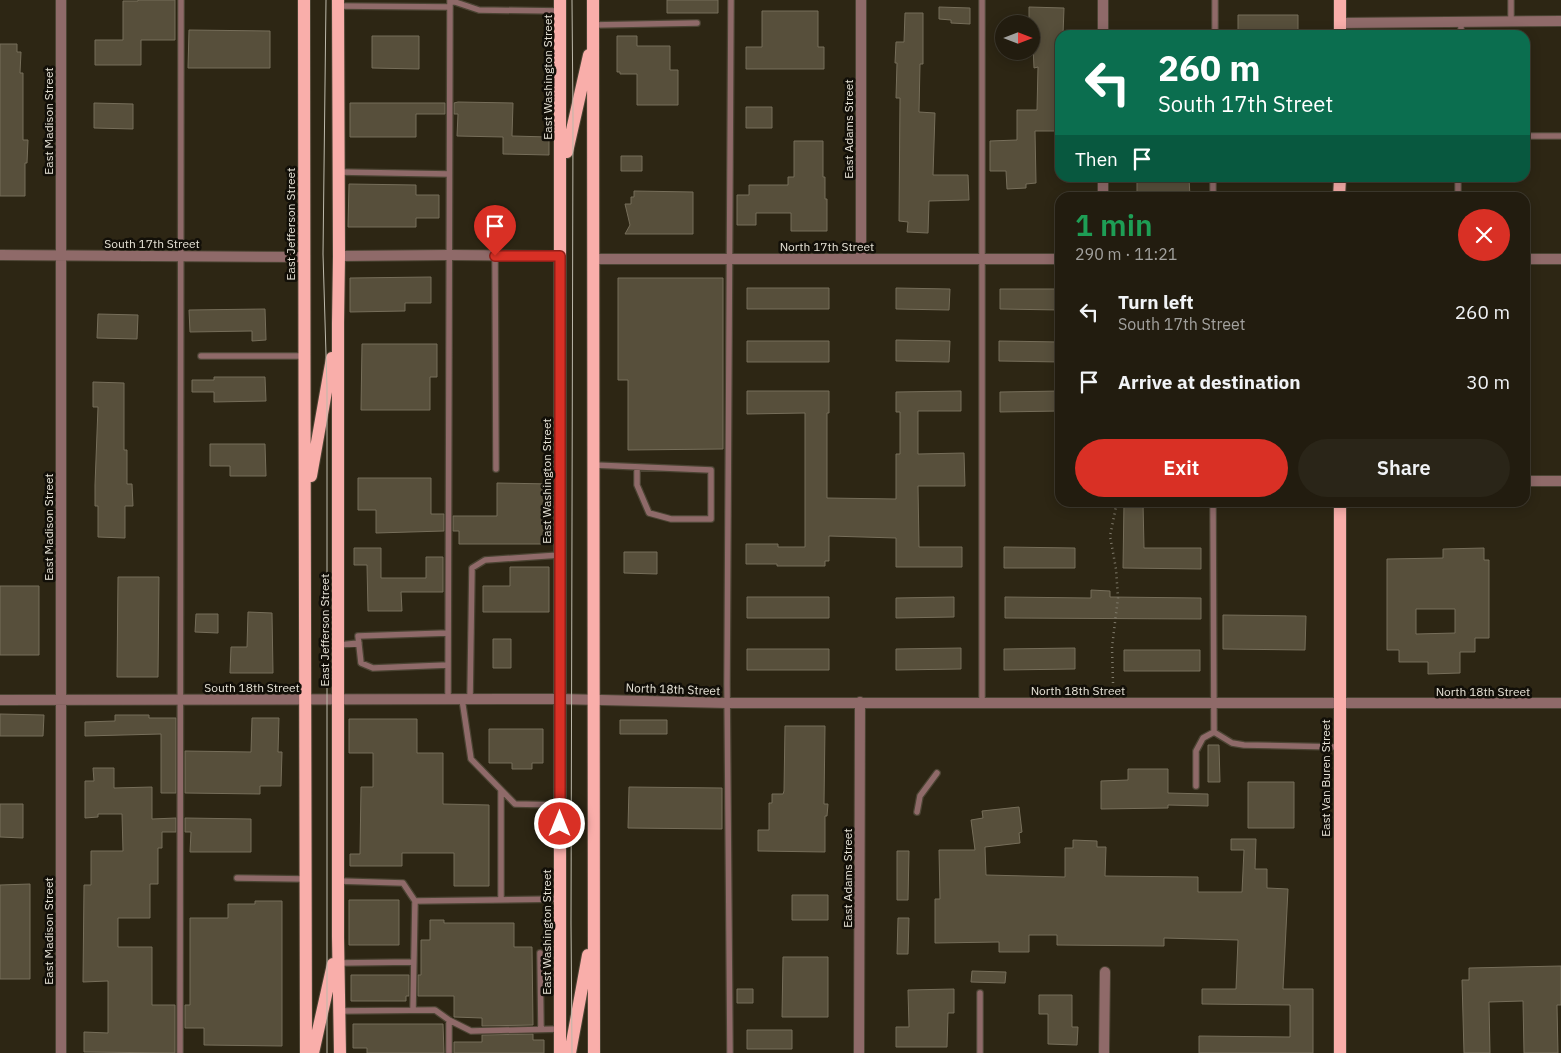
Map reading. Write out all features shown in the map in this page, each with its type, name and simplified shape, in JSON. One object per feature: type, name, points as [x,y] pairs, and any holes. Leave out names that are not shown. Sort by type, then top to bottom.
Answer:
[{"type":"main road","name":"East Jefferson Street","points":[[304,0],[306,1053]]},
{"type":"main road","points":[[593,0],[594,1053]]},
{"type":"main road","points":[[1340,0],[1340,29]]},
{"type":"main road","name":"East Jefferson Street","points":[[338,3],[338,963],[340,1053]]},
{"type":"main road","name":"East Washington Street","points":[[560,5],[560,1053]]},
{"type":"main road","points":[[560,187],[593,30]]},
{"type":"main road","name":"East Jefferson Street","points":[[305,507],[338,323]]},
{"type":"main road","name":"East Van Buren Street","points":[[1340,507],[1340,1053]]},
{"type":"main road","points":[[570,1053],[594,923]]},
{"type":"main road","name":"East Jefferson Street","points":[[313,1053],[338,937]]},
{"type":"street","name":"East Madison Street","points":[[61,0],[61,1053]]},
{"type":"street","name":"East Adams Street","points":[[861,0],[861,258]]},
{"type":"street","points":[[1103,0],[1103,30]]},
{"type":"street","points":[[1340,29],[1461,22],[1561,21]]},
{"type":"street","name":"South 17th Street","points":[[0,255],[304,257]]},
{"type":"street","points":[[339,256],[560,256]]},
{"type":"street","name":"North 17th Street","points":[[594,259],[1055,258]]},
{"type":"street","points":[[1530,259],[1561,259]]},
{"type":"street","points":[[1530,481],[1561,481]]},
{"type":"street","name":"South 18th Street","points":[[0,700],[594,699]]},
{"type":"street","name":"North 18th Street","points":[[594,699],[727,703],[1561,704]]},
{"type":"street","name":"East Adams Street","points":[[859,1053],[860,702]]},
{"type":"street","points":[[1104,1053],[1105,972]]},
{"type":"lane","points":[[180,1053],[181,0]]},
{"type":"lane","points":[[730,1053],[727,703],[731,0]]},
{"type":"lane","points":[[982,0],[982,703]]},
{"type":"lane","points":[[1215,0],[1215,30]]},
{"type":"lane","points":[[1511,0],[1511,21]]},
{"type":"lane","points":[[338,3],[455,2],[479,10],[560,5]]},
{"type":"lane","points":[[448,699],[450,3]]},
{"type":"lane","points":[[1460,30],[1461,22]]},
{"type":"lane","points":[[593,30],[697,23]]},
{"type":"lane","points":[[1530,136],[1561,136]]},
{"type":"lane","points":[[339,172],[449,174]]},
{"type":"lane","points":[[495,256],[496,469]]},
{"type":"lane","points":[[202,356],[304,356]]},
{"type":"lane","points":[[594,465],[712,470],[711,519],[671,518],[649,513],[637,486],[637,467]]},
{"type":"lane","points":[[1213,507],[1214,732]]},
{"type":"lane","points":[[560,555],[485,560],[472,568],[466,699],[471,759],[515,804],[560,804]]},
{"type":"lane","points":[[448,633],[358,636],[361,663],[373,668],[448,665]]},
{"type":"lane","points":[[338,645],[359,643]]},
{"type":"lane","points":[[1214,732],[1232,743],[1244,745],[1339,746]]},
{"type":"lane","points":[[1196,786],[1196,751],[1203,738],[1214,732]]},
{"type":"lane","points":[[917,812],[920,796],[937,773]]},
{"type":"lane","points":[[501,791],[501,900]]},
{"type":"lane","points":[[237,878],[305,879]]},
{"type":"lane","points":[[338,881],[404,883],[415,900],[413,1010]]},
{"type":"lane","points":[[415,900],[560,899]]},
{"type":"lane","points":[[540,953],[541,1029]]},
{"type":"lane","points":[[338,963],[413,962]]},
{"type":"lane","points":[[980,993],[980,1053]]},
{"type":"lane","points":[[339,1011],[435,1010],[449,1020],[471,1031],[560,1029]]},
{"type":"lane","points":[[449,1020],[449,1053]]},
{"type":"path","points":[[1113,683],[1112,647],[1118,598],[1116,569],[1110,536],[1116,507]]},
{"type":"building","points":[[175,0],[175,40],[141,40],[141,65],[95,65],[95,40],[123,40],[123,1]]},
{"type":"building","points":[[667,0],[718,0],[718,13],[667,13]]},
{"type":"building","points":[[939,7],[970,8],[970,24],[951,23],[951,20],[939,19]]},
{"type":"building","points":[[1029,7],[1064,8],[1063,30],[1055,30],[1055,131],[1035,131],[1036,183],[1026,184],[1026,188],[1007,189],[1006,171],[990,171],[990,141],[1017,140],[1017,110],[1037,110],[1038,67],[1034,68],[1034,60],[1040,60],[1040,15],[1029,15]]},
{"type":"building","points":[[762,11],[818,11],[818,47],[824,47],[824,69],[746,69],[746,47],[762,47]]},
{"type":"building","points":[[905,13],[923,13],[923,64],[920,64],[919,112],[935,113],[933,175],[968,175],[969,200],[929,201],[928,233],[907,232],[908,222],[899,221],[900,98],[896,98],[897,63],[895,63],[896,42],[904,42]]},
{"type":"building","points":[[1238,15],[1298,15],[1298,30],[1238,30]]},
{"type":"building","points":[[189,30],[270,31],[270,68],[188,68]]},
{"type":"building","points":[[372,36],[419,36],[419,69],[372,68]]},
{"type":"building","points":[[617,36],[637,36],[637,46],[670,46],[670,70],[678,70],[678,105],[637,105],[637,74],[620,74],[620,72],[617,72]]},
{"type":"building","points":[[0,44],[17,44],[17,52],[21,52],[20,73],[23,73],[23,140],[28,140],[27,163],[25,163],[25,196],[0,196]]},
{"type":"building","points":[[94,103],[133,104],[133,129],[94,128]]},
{"type":"building","points":[[350,103],[445,103],[445,114],[416,114],[416,137],[350,137]]},
{"type":"building","points":[[454,103],[513,103],[512,136],[549,137],[549,155],[503,154],[503,137],[457,136],[458,114],[454,114]]},
{"type":"building","points":[[746,107],[772,107],[772,128],[746,128]]},
{"type":"building","points":[[794,141],[823,141],[823,177],[825,177],[825,199],[827,199],[827,231],[791,231],[791,213],[756,213],[756,225],[737,225],[737,195],[749,195],[749,185],[788,185],[788,177],[794,177]]},
{"type":"building","points":[[621,156],[642,156],[642,171],[621,171]]},
{"type":"building","points":[[1137,182],[1189,182],[1190,192],[1137,192]]},
{"type":"building","points":[[349,184],[416,185],[416,195],[439,195],[439,218],[416,218],[416,227],[348,227]]},
{"type":"building","points":[[634,191],[693,192],[693,234],[625,234],[630,225],[625,204],[631,204],[631,197],[634,197]]},
{"type":"building","points":[[431,277],[431,303],[405,303],[405,311],[350,312],[350,278]]},
{"type":"building","points":[[618,278],[723,278],[723,449],[628,450],[628,380],[618,380]]},
{"type":"building","points":[[747,288],[829,288],[829,309],[747,309]]},
{"type":"building","points":[[896,288],[950,289],[949,310],[896,309]]},
{"type":"building","points":[[1000,289],[1055,289],[1055,310],[1000,309]]},
{"type":"building","points":[[265,309],[266,340],[252,341],[252,331],[190,332],[189,310]]},
{"type":"building","points":[[98,314],[138,315],[137,339],[97,338]]},
{"type":"building","points":[[896,340],[950,341],[949,362],[896,361]]},
{"type":"building","points":[[747,341],[829,341],[829,362],[747,362]]},
{"type":"building","points":[[999,341],[1055,342],[1055,362],[999,361]]},
{"type":"building","points":[[362,344],[437,344],[437,377],[430,377],[430,410],[361,410]]},
{"type":"building","points":[[214,377],[265,377],[266,401],[214,402],[214,392],[192,392],[192,380],[214,380]]},
{"type":"building","points":[[93,382],[124,383],[124,450],[127,450],[127,484],[132,484],[133,506],[125,506],[125,538],[98,537],[98,506],[95,506],[95,485],[98,407],[93,407]]},
{"type":"building","points":[[747,391],[829,391],[829,413],[827,413],[827,498],[896,499],[896,454],[900,454],[900,412],[896,412],[896,392],[961,391],[961,411],[918,411],[918,454],[964,453],[965,486],[918,486],[919,547],[962,547],[962,567],[896,567],[896,538],[829,536],[829,561],[825,561],[825,566],[746,564],[746,544],[778,544],[778,547],[805,547],[805,413],[747,414]]},
{"type":"building","points":[[1055,391],[1055,411],[1000,412],[1000,392]]},
{"type":"building","points":[[210,444],[265,444],[266,476],[230,476],[230,466],[210,466]]},
{"type":"building","points":[[358,478],[431,478],[431,514],[444,514],[444,531],[376,533],[376,510],[358,510]]},
{"type":"building","points":[[497,483],[551,484],[551,508],[544,507],[544,544],[459,544],[459,531],[453,531],[453,516],[497,516]]},
{"type":"building","points":[[1124,507],[1143,507],[1144,548],[1201,548],[1201,569],[1123,568]]},
{"type":"building","points":[[1004,547],[1075,548],[1075,568],[1004,568]]},
{"type":"building","points":[[354,548],[381,548],[381,578],[426,578],[426,557],[443,557],[443,592],[401,592],[402,611],[368,611],[367,565],[354,565]]},
{"type":"building","points":[[1484,548],[1484,560],[1489,560],[1489,638],[1475,638],[1475,652],[1460,652],[1460,673],[1428,674],[1428,662],[1399,662],[1399,650],[1387,650],[1387,559],[1443,558],[1443,549]],"holes":[[[1416,609],[1455,609],[1455,633],[1416,634]]]},
{"type":"building","points":[[624,552],[657,552],[657,574],[624,573]]},
{"type":"building","points":[[510,567],[549,567],[549,612],[483,612],[483,586],[510,586]]},
{"type":"building","points":[[118,577],[159,577],[158,677],[117,677]]},
{"type":"building","points":[[0,586],[39,586],[39,655],[0,655]]},
{"type":"building","points":[[1091,590],[1110,591],[1110,597],[1201,598],[1201,619],[1005,618],[1005,597],[1091,598]]},
{"type":"building","points":[[747,597],[829,597],[829,618],[747,618]]},
{"type":"building","points":[[954,597],[954,617],[896,618],[896,598]]},
{"type":"building","points":[[248,612],[272,613],[273,673],[230,673],[231,647],[247,647]]},
{"type":"building","points":[[196,614],[218,614],[218,633],[195,632]]},
{"type":"building","points":[[1223,615],[1306,616],[1305,650],[1223,649]]},
{"type":"building","points":[[493,639],[511,639],[511,668],[493,668]]},
{"type":"building","points":[[961,648],[961,669],[896,670],[896,649]]},
{"type":"building","points":[[1075,648],[1075,669],[1004,670],[1004,649]]},
{"type":"building","points":[[747,649],[829,649],[829,670],[747,670]]},
{"type":"building","points":[[1124,650],[1200,650],[1200,671],[1124,671]]},
{"type":"building","points":[[0,714],[44,715],[43,736],[0,736]]},
{"type":"building","points":[[115,715],[149,715],[149,718],[176,718],[176,793],[161,793],[161,734],[85,736],[85,722],[115,721]]},
{"type":"building","points":[[252,718],[279,718],[278,752],[282,752],[281,786],[260,786],[260,794],[185,793],[185,751],[251,752]]},
{"type":"building","points":[[349,719],[417,719],[417,753],[443,753],[443,804],[489,805],[489,886],[454,886],[454,853],[402,853],[402,866],[350,866],[350,854],[360,854],[361,787],[373,787],[373,753],[349,753]]},
{"type":"building","points":[[620,720],[667,720],[667,734],[620,734]]},
{"type":"building","points":[[785,726],[825,726],[824,804],[828,804],[827,816],[825,816],[825,852],[758,851],[758,830],[769,830],[769,803],[772,803],[772,794],[783,794],[784,791]]},
{"type":"building","points":[[489,729],[543,729],[543,763],[532,763],[532,769],[512,769],[512,763],[489,763]]},
{"type":"building","points":[[1208,745],[1219,745],[1220,782],[1208,782]]},
{"type":"building","points":[[93,768],[114,768],[114,788],[152,787],[152,819],[176,818],[176,832],[162,832],[162,848],[158,848],[158,884],[150,884],[150,918],[118,918],[118,947],[152,947],[152,1005],[175,1005],[175,1053],[84,1052],[84,1032],[108,1033],[108,981],[83,982],[84,885],[91,885],[91,851],[123,851],[122,814],[98,814],[98,817],[85,818],[85,781],[94,781]]},
{"type":"building","points":[[1128,769],[1168,769],[1168,793],[1208,794],[1208,806],[1168,805],[1168,808],[1101,809],[1101,781],[1128,780]]},
{"type":"building","points":[[1248,782],[1294,782],[1294,828],[1248,828]]},
{"type":"building","points":[[629,787],[722,788],[722,829],[628,828]]},
{"type":"building","points":[[0,804],[23,804],[23,838],[0,837]]},
{"type":"building","points":[[1019,807],[1022,832],[1019,833],[1020,843],[985,847],[986,875],[1065,877],[1065,848],[1073,848],[1073,840],[1097,841],[1097,847],[1106,847],[1105,876],[1198,877],[1198,892],[1242,892],[1244,850],[1231,850],[1231,839],[1256,839],[1255,869],[1267,869],[1267,888],[1288,889],[1283,989],[1313,989],[1313,1053],[1199,1053],[1199,1036],[1290,1037],[1290,1005],[1202,1004],[1202,989],[1236,989],[1238,940],[1164,938],[1164,946],[1057,945],[1057,935],[1029,935],[1029,952],[999,952],[999,942],[935,943],[935,899],[940,899],[939,850],[975,850],[971,820],[983,818],[982,811]]},
{"type":"building","points":[[185,818],[251,819],[251,852],[190,852],[191,832],[185,832]]},
{"type":"building","points":[[897,851],[909,851],[908,900],[897,900]]},
{"type":"building","points":[[30,884],[30,979],[0,979],[0,885]]},
{"type":"building","points":[[792,895],[828,895],[828,920],[792,920]]},
{"type":"building","points":[[349,900],[399,900],[399,945],[349,945]]},
{"type":"building","points":[[255,901],[282,901],[282,1046],[204,1045],[204,1028],[185,1028],[185,1005],[190,1005],[190,918],[228,918],[228,904],[255,904]]},
{"type":"building","points":[[898,918],[909,918],[908,954],[897,954]]},
{"type":"building","points":[[430,920],[444,920],[444,923],[514,923],[514,947],[532,947],[533,1025],[482,1026],[482,1018],[454,1017],[454,996],[418,996],[418,975],[421,975],[421,940],[430,940]]},
{"type":"building","points":[[783,957],[828,957],[828,1017],[782,1017]]},
{"type":"building","points":[[1561,966],[1561,1005],[1557,1005],[1558,1053],[1524,1053],[1523,1001],[1489,1002],[1490,1053],[1464,1053],[1462,980],[1469,980],[1469,968]]},
{"type":"building","points":[[972,971],[1006,972],[1005,983],[971,982]]},
{"type":"building","points":[[351,975],[409,975],[409,996],[406,996],[406,1001],[351,1001]]},
{"type":"building","points":[[737,989],[753,989],[753,1003],[737,1003]]},
{"type":"building","points":[[954,989],[954,1013],[948,1013],[947,1047],[896,1047],[896,1027],[909,1027],[908,990]]},
{"type":"building","points":[[1039,995],[1072,995],[1072,1027],[1078,1027],[1077,1045],[1048,1044],[1048,1014],[1039,1014]]},
{"type":"building","points":[[353,1024],[443,1024],[444,1053],[367,1053],[367,1048],[353,1048]]},
{"type":"building","points":[[747,1030],[792,1030],[792,1049],[747,1049]]},
{"type":"building","points":[[533,1034],[533,1040],[544,1040],[544,1053],[454,1053],[454,1042],[482,1042],[482,1035]]},
{"type":"tram line","points":[[326,0],[323,254],[327,388],[327,1053]]},
{"type":"tram line","points":[[572,0],[572,1053]]},
{"type":"route","points":[[495,256],[560,256],[560,824]]}]
